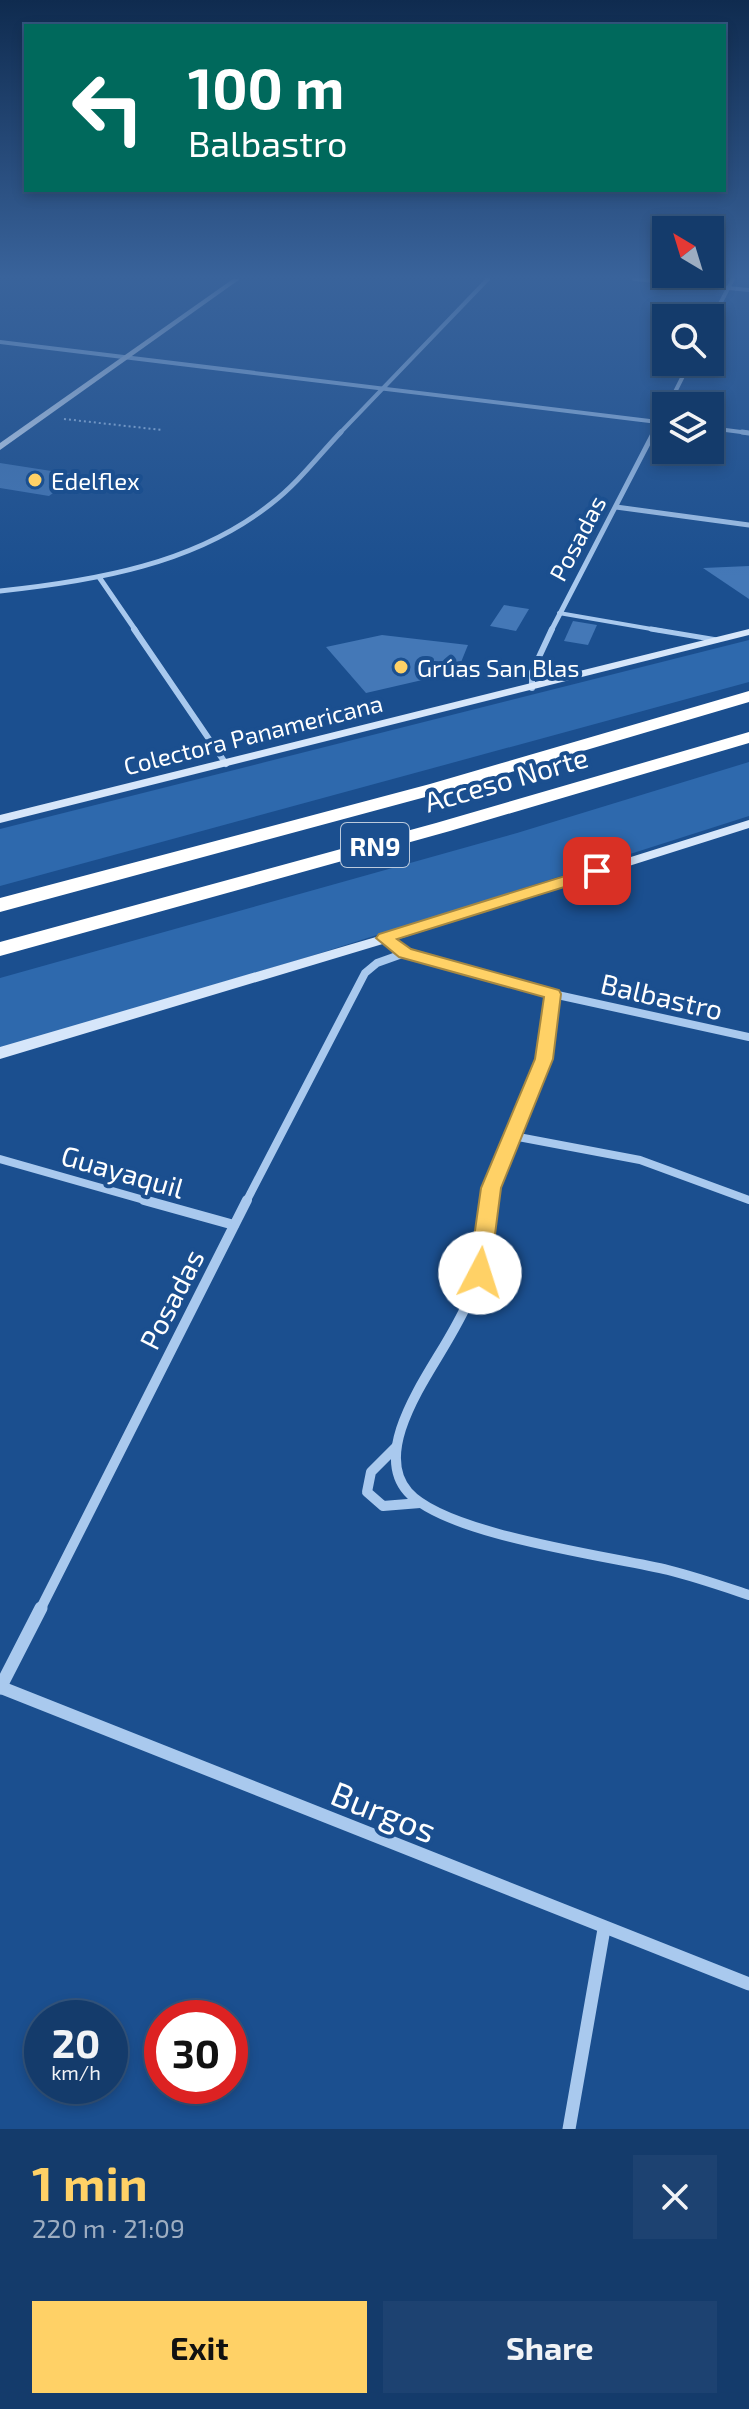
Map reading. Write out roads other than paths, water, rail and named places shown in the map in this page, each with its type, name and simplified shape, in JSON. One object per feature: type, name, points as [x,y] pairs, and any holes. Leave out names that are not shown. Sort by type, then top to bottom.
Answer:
[{"type":"highway","name":"Acceso Norte","points":[[0,905],[422,792],[749,696]]},
{"type":"highway","name":"Acceso Norte","points":[[0,949],[443,827],[749,737]]},
{"type":"street","points":[[0,447],[97,378]]},
{"type":"street","points":[[290,378],[652,422]]},
{"type":"street","points":[[0,591],[99,577],[167,559],[242,524],[274,502],[395,378]]},
{"type":"street","points":[[724,430],[749,433]]},
{"type":"street","name":"Posadas","points":[[532,688],[532,672],[559,613],[652,443]]},
{"type":"street","points":[[616,507],[749,525]]},
{"type":"street","points":[[99,577],[226,764]]},
{"type":"street","name":"Colectora Panamericana","points":[[0,819],[749,632]]},
{"type":"street","points":[[0,1053],[749,824]]},
{"type":"street","name":"Balbastro","points":[[384,938],[405,953],[553,994],[749,1037]]},
{"type":"street","name":"Posadas","points":[[0,1688],[365,973],[377,963],[405,953]]},
{"type":"street","points":[[553,994],[544,1059],[491,1188],[480,1273],[416,1398],[396,1447],[394,1465],[403,1487],[420,1503],[499,1536],[712,1580],[749,1595]]},
{"type":"street","points":[[513,1136],[640,1160],[749,1200]]},
{"type":"street","name":"Guayaquil","points":[[0,1159],[234,1225]]},
{"type":"street","points":[[396,1447],[371,1472],[367,1492],[371,1501],[378,1506],[394,1508],[420,1503]]},
{"type":"street","name":"Burgos","points":[[0,1688],[749,1984]]},
{"type":"street","points":[[569,2129],[604,1929]]},
{"type":"lane","points":[[559,613],[720,640]]},
{"type":"place","name":"Edelflex","points":[[35,480]]},
{"type":"place","name":"Grúas San Blas","points":[[401,667]]}]
